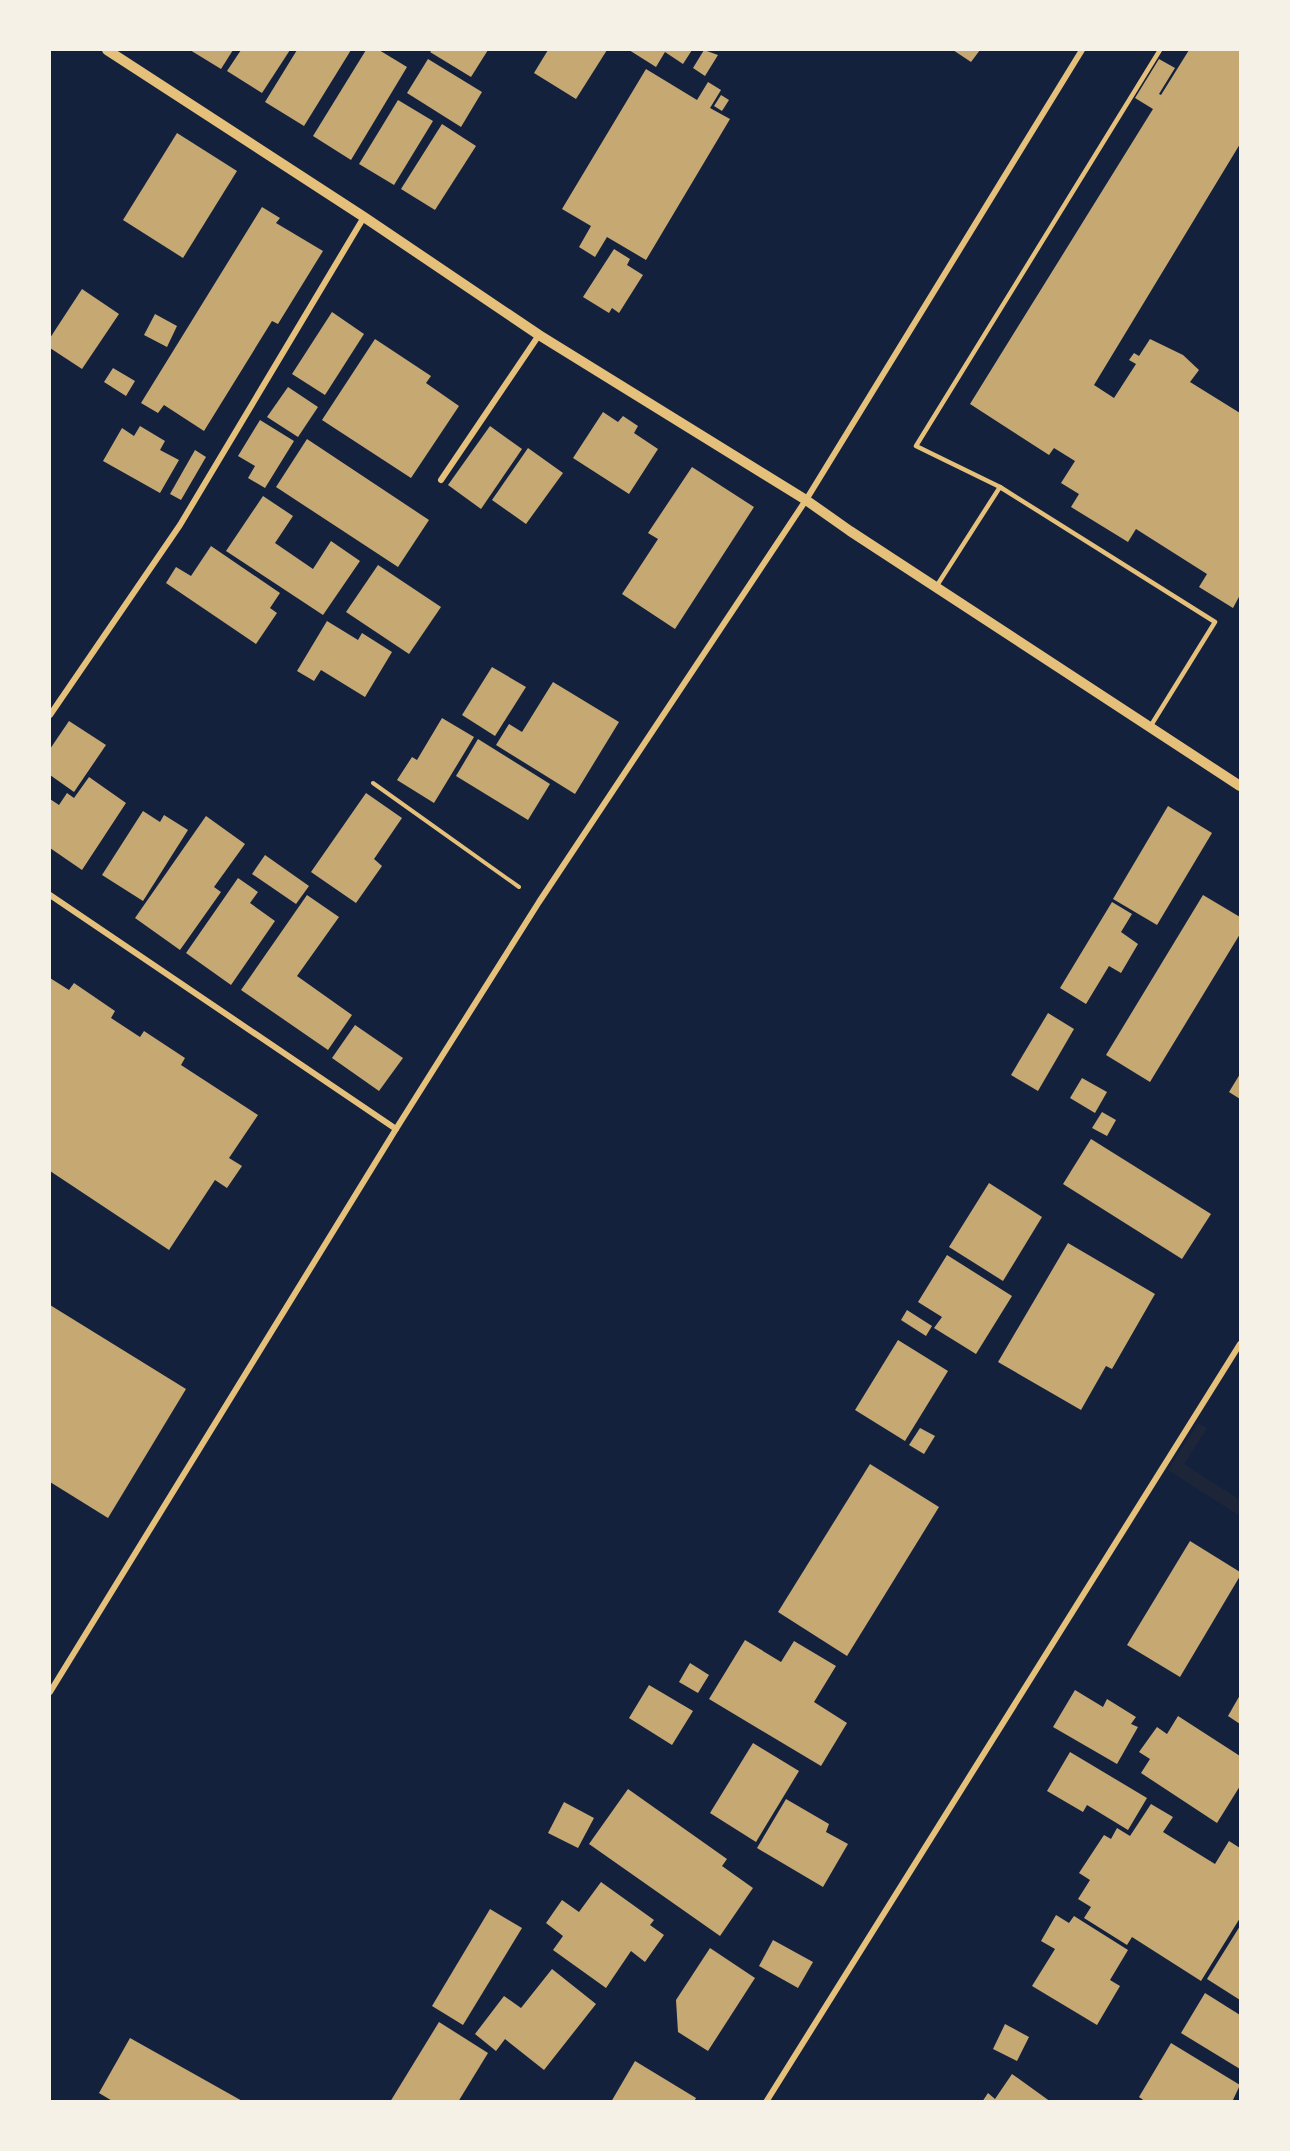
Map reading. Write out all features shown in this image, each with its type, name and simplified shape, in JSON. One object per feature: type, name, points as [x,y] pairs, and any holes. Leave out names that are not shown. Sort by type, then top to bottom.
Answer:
[{"type":"street","points":[[107,50],[364,217],[538,335],[806,500],[1240,786]]},
{"type":"street","points":[[50,1692],[396,1129],[539,902],[806,500],[1082,50]]},
{"type":"street","points":[[50,715],[180,525],[364,217]]},
{"type":"street","points":[[441,480],[538,335]]},
{"type":"street","points":[[50,896],[396,1129]]},
{"type":"street","points":[[766,2102],[1240,1344]]},
{"type":"lane","points":[[1150,727],[1215,622],[1000,487],[916,446],[1160,50]]},
{"type":"lane","points":[[936,587],[1000,487]]},
{"type":"path","points":[[373,783],[539,902]]},
{"type":"shaded area","points":[[1198,1423],[1207,1428],[1184,1464],[1240,1500],[1240,1516],[1168,1470]]},
{"type":"building","points":[[190,50],[233,50],[221,69]]},
{"type":"building","points":[[241,50],[290,50],[262,93],[227,71]]},
{"type":"building","points":[[297,50],[351,50],[304,126],[265,102]]},
{"type":"building","points":[[366,50],[379,50],[407,67],[351,160],[313,136]]},
{"type":"building","points":[[432,50],[488,50],[471,77],[430,52]]},
{"type":"building","points":[[548,50],[607,50],[576,99],[534,73]]},
{"type":"building","points":[[629,50],[692,50],[683,64],[665,52],[656,67]]},
{"type":"building","points":[[704,50],[718,55],[705,76],[693,68]]},
{"type":"building","points":[[953,50],[980,50],[971,62]]},
{"type":"building","points":[[1189,50],[1240,50],[1240,144],[1094,385],[1114,398],[1136,364],[1129,360],[1134,353],[1139,356],[1150,339],[1183,355],[1199,370],[1190,382],[1240,413],[1240,595],[1233,608],[1199,587],[1207,574],[1136,529],[1128,542],[1071,507],[1079,494],[1061,483],[1075,461],[1054,448],[1049,455],[970,404],[1153,109],[1135,98],[1159,59],[1175,68],[1159,94],[1161,95]]},
{"type":"building","points":[[428,59],[482,92],[461,127],[407,93]]},
{"type":"building","points":[[646,69],[697,100],[708,82],[721,90],[710,108],[730,119],[646,260],[607,237],[595,257],[579,247],[591,226],[562,209]]},
{"type":"building","points":[[721,95],[729,100],[722,111],[714,106]]},
{"type":"building","points":[[398,100],[433,121],[394,185],[359,164]]},
{"type":"building","points":[[442,124],[476,146],[435,210],[401,189]]},
{"type":"building","points":[[177,133],[237,171],[183,258],[123,220]]},
{"type":"building","points":[[262,207],[280,218],[276,223],[323,251],[278,324],[272,321],[204,431],[164,405],[158,413],[141,403]]},
{"type":"building","points":[[614,249],[630,259],[627,265],[643,275],[619,313],[612,308],[609,313],[583,297]]},
{"type":"building","points":[[82,289],[119,314],[82,369],[50,348],[50,338]]},
{"type":"building","points":[[332,312],[364,334],[325,395],[292,374]]},
{"type":"building","points":[[155,314],[177,326],[167,347],[144,335]]},
{"type":"building","points":[[375,339],[431,376],[426,383],[459,406],[411,478],[322,420]]},
{"type":"building","points":[[113,368],[135,381],[126,396],[104,382]]},
{"type":"building","points":[[288,387],[318,407],[298,437],[267,417]]},
{"type":"building","points":[[603,412],[618,422],[623,416],[638,426],[634,433],[658,449],[629,494],[573,458]]},
{"type":"building","points":[[260,420],[294,441],[265,488],[248,478],[255,466],[238,456]]},
{"type":"building","points":[[140,426],[165,441],[160,450],[179,460],[160,493],[103,461],[122,428],[134,436]]},
{"type":"building","points":[[490,426],[522,449],[481,509],[448,485]]},
{"type":"building","points":[[307,439],[429,520],[398,567],[276,487]]},
{"type":"building","points":[[528,448],[563,473],[526,524],[492,500]]},
{"type":"building","points":[[195,450],[206,457],[181,500],[170,494]]},
{"type":"building","points":[[692,467],[754,507],[675,629],[622,594],[658,539],[648,533]]},
{"type":"building","points":[[263,496],[293,516],[275,543],[313,569],[331,541],[360,561],[323,615],[226,551]]},
{"type":"building","points":[[211,546],[280,593],[270,608],[277,613],[256,644],[166,583],[176,567],[191,576]]},
{"type":"building","points":[[378,565],[441,607],[409,654],[346,612]]},
{"type":"building","points":[[327,621],[358,640],[362,633],[392,652],[365,697],[321,670],[314,681],[297,671]]},
{"type":"building","points":[[492,667],[526,687],[495,736],[462,715]]},
{"type":"building","points":[[553,682],[619,722],[575,794],[496,745],[509,724],[522,732]]},
{"type":"building","points":[[442,718],[474,737],[434,803],[397,780],[412,757],[417,760]]},
{"type":"building","points":[[69,721],[106,745],[74,792],[50,775],[50,749]]},
{"type":"building","points":[[478,739],[550,784],[528,820],[456,776]]},
{"type":"building","points":[[89,777],[126,803],[82,870],[50,848],[50,799],[59,805],[67,793],[74,798]]},
{"type":"building","points":[[366,793],[402,818],[374,859],[382,866],[356,903],[311,872]]},
{"type":"building","points":[[1168,806],[1212,833],[1157,925],[1113,899]]},
{"type":"building","points":[[143,811],[160,822],[164,815],[188,830],[143,901],[102,875]]},
{"type":"building","points":[[206,816],[245,844],[214,887],[221,892],[180,950],[135,918]]},
{"type":"building","points":[[265,855],[309,886],[296,904],[252,874]]},
{"type":"building","points":[[238,878],[258,892],[250,903],[275,921],[231,985],[186,953]]},
{"type":"building","points":[[307,895],[339,917],[297,976],[352,1015],[328,1050],[241,990]]},
{"type":"building","points":[[1203,895],[1240,917],[1240,934],[1150,1082],[1106,1055]]},
{"type":"building","points":[[1112,902],[1132,914],[1121,932],[1138,944],[1121,973],[1109,966],[1086,1004],[1060,988]]},
{"type":"building","points":[[50,978],[69,990],[74,983],[115,1011],[111,1018],[140,1037],[144,1031],[185,1058],[181,1065],[258,1115],[229,1158],[242,1166],[227,1188],[215,1180],[169,1250],[50,1171]]},
{"type":"building","points":[[1048,1013],[1074,1029],[1038,1091],[1011,1075]]},
{"type":"building","points":[[355,1025],[403,1058],[379,1091],[332,1058]]},
{"type":"building","points":[[1240,1074],[1240,1099],[1229,1092]]},
{"type":"building","points":[[1082,1078],[1107,1092],[1095,1113],[1070,1098]]},
{"type":"building","points":[[1102,1112],[1116,1120],[1107,1136],[1092,1128]]},
{"type":"building","points":[[1091,1139],[1211,1214],[1182,1259],[1063,1184]]},
{"type":"building","points":[[989,1183],[1042,1217],[1003,1281],[949,1247]]},
{"type":"building","points":[[1068,1243],[1155,1294],[1112,1369],[1106,1366],[1081,1410],[998,1362]]},
{"type":"building","points":[[947,1255],[1012,1296],[976,1354],[934,1328],[942,1317],[918,1302]]},
{"type":"building","points":[[50,1305],[186,1389],[108,1518],[50,1482]]},
{"type":"building","points":[[907,1310],[932,1326],[926,1336],[901,1320]]},
{"type":"building","points":[[898,1340],[948,1371],[905,1441],[855,1410]]},
{"type":"building","points":[[920,1428],[935,1436],[924,1454],[909,1445]]},
{"type":"building","points":[[870,1464],[939,1507],[847,1656],[778,1612]]},
{"type":"building","points":[[1190,1541],[1240,1572],[1240,1576],[1180,1677],[1127,1645]]},
{"type":"building","points":[[745,1640],[781,1662],[794,1641],[836,1666],[814,1702],[847,1723],[821,1766],[709,1699]]},
{"type":"building","points":[[690,1663],[709,1675],[698,1693],[679,1682]]},
{"type":"building","points":[[649,1685],[693,1711],[672,1745],[629,1718]]},
{"type":"building","points":[[1075,1690],[1103,1707],[1107,1699],[1136,1717],[1131,1724],[1138,1727],[1117,1764],[1053,1727]]},
{"type":"building","points":[[1240,1695],[1240,1724],[1228,1716]]},
{"type":"building","points":[[1178,1716],[1240,1756],[1240,1786],[1217,1823],[1141,1773],[1150,1759],[1139,1752],[1157,1727],[1167,1734]]},
{"type":"building","points":[[753,1743],[799,1771],[756,1842],[710,1813]]},
{"type":"building","points":[[1070,1752],[1147,1798],[1128,1830],[1087,1805],[1083,1812],[1047,1791]]},
{"type":"building","points":[[628,1789],[727,1859],[722,1866],[753,1888],[720,1936],[589,1844]]},
{"type":"building","points":[[786,1799],[829,1824],[826,1832],[848,1844],[823,1887],[757,1848]]},
{"type":"building","points":[[564,1802],[594,1818],[578,1848],[548,1833]]},
{"type":"building","points":[[1151,1804],[1173,1817],[1163,1832],[1215,1864],[1229,1841],[1240,1848],[1240,1918],[1201,1981],[1132,1937],[1127,1945],[1084,1918],[1091,1907],[1078,1899],[1090,1880],[1079,1873],[1104,1835],[1111,1839],[1117,1828],[1130,1836]]},
{"type":"building","points":[[601,1882],[654,1920],[650,1925],[664,1935],[645,1962],[631,1951],[606,1988],[553,1950],[563,1936],[546,1923],[562,1900],[579,1912]]},
{"type":"building","points":[[490,1909],[522,1928],[463,2025],[432,2006]]},
{"type":"building","points":[[1056,1915],[1069,1923],[1074,1916],[1128,1950],[1110,1980],[1120,1986],[1097,2025],[1032,1986],[1055,1949],[1041,1941]]},
{"type":"building","points":[[1240,1926],[1240,2000],[1207,1979]]},
{"type":"building","points":[[773,1940],[813,1962],[798,1988],[759,1966]]},
{"type":"building","points":[[710,1948],[755,1978],[708,2051],[678,2032],[676,2000]]},
{"type":"building","points":[[552,1969],[596,2004],[544,2070],[505,2039],[496,2051],[475,2034],[504,1996],[521,2008]]},
{"type":"building","points":[[1205,1993],[1240,2015],[1240,2069],[1181,2033]]},
{"type":"building","points":[[439,2022],[488,2053],[458,2102],[390,2102]]},
{"type":"building","points":[[1005,2024],[1029,2037],[1017,2061],[993,2049]]},
{"type":"building","points":[[130,2038],[244,2102],[114,2102],[99,2093]]},
{"type":"building","points":[[1171,2043],[1240,2085],[1232,2102],[1146,2102],[1139,2097]]},
{"type":"building","points":[[635,2061],[696,2098],[694,2102],[611,2102]]},
{"type":"building","points":[[1012,2074],[1051,2102],[982,2102],[988,2093],[995,2099]]}]
